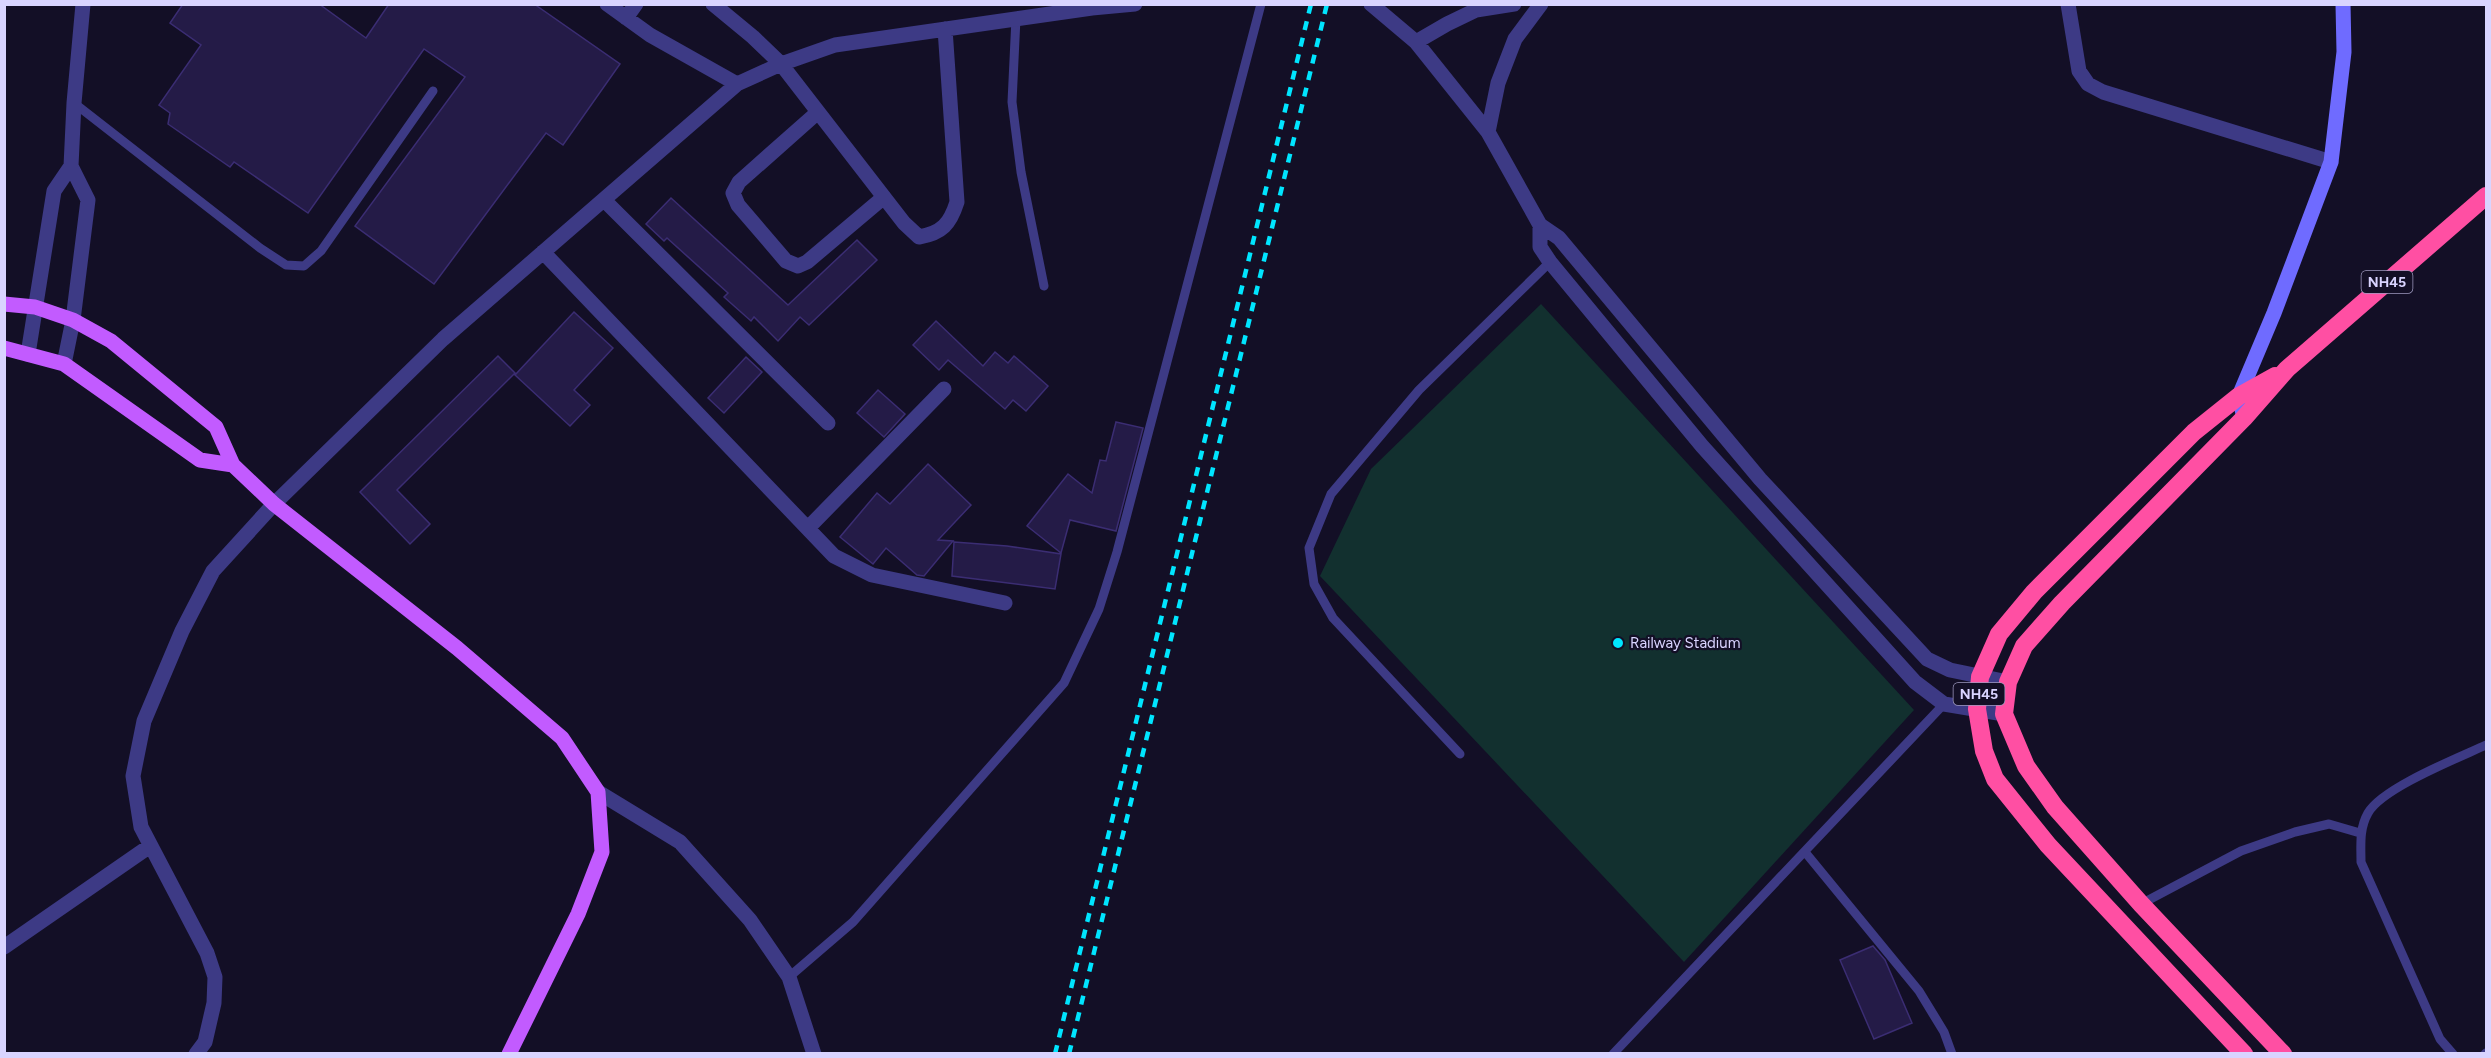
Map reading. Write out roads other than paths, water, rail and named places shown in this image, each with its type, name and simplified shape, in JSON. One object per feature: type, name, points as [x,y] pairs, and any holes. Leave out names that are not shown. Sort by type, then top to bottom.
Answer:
[{"type":"highway","name":"NH45","points":[[2283,1053],[2141,904],[2055,807],[2026,766],[2004,714],[2008,682],[2024,646],[2062,603],[2244,418],[2287,369],[2487,196]]},
{"type":"highway","name":"NH45","points":[[2244,1053],[2049,845],[1995,779],[1984,751],[1977,709],[1980,677],[1999,634],[2034,592],[2194,432],[2239,396],[2287,369]]},
{"type":"main road","points":[[4,304],[35,307],[73,320],[111,340],[216,428],[233,465],[274,504],[457,648],[562,738],[598,792],[603,852],[578,914],[509,1053]]},
{"type":"main road","points":[[4,348],[64,364],[200,460],[233,465]]},
{"type":"street","points":[[64,364],[73,320],[88,200],[71,166],[83,4]]},
{"type":"street","points":[[607,4],[650,35],[737,84]]},
{"type":"street","points":[[626,18],[636,4]]},
{"type":"street","points":[[713,4],[781,64],[904,223],[919,237],[934,235],[952,218],[957,202],[945,29]]},
{"type":"street","points":[[196,1053],[205,1042],[214,1003],[215,977],[207,953],[141,827],[134,776],[144,721],[182,632],[213,571],[274,504],[443,339],[737,84],[781,64],[835,45],[1016,18],[1135,4]]},
{"type":"street","points":[[1371,4],[1416,42],[1488,132],[1540,225],[1559,238],[1760,479],[1928,659],[1950,670],[2008,682]]},
{"type":"street","points":[[1416,42],[1476,10],[1514,4]]},
{"type":"street","points":[[1488,132],[1498,83],[1515,39],[1541,4]]},
{"type":"street","points":[[2068,4],[2079,70],[2088,84],[2103,92],[2331,162]]},
{"type":"street","points":[[2244,418],[2239,396],[2274,313],[2331,162],[2344,52],[2343,4]]},
{"type":"street","points":[[818,112],[739,182],[733,193],[738,205],[786,261],[798,266],[807,262],[884,197]]},
{"type":"street","points":[[28,354],[54,191],[71,166]]},
{"type":"street","points":[[604,200],[828,423]]},
{"type":"street","points":[[1540,225],[1540,247],[1550,262],[1702,446],[1915,682],[1944,704],[2004,714]]},
{"type":"street","points":[[543,252],[834,556],[872,575],[1005,603]]},
{"type":"street","points":[[808,528],[944,389]]},
{"type":"street","points":[[598,792],[680,842],[750,920],[789,977],[814,1053]]},
{"type":"street","points":[[4,947],[150,846]]},
{"type":"lane","points":[[789,977],[852,922],[1064,683],[1099,609],[1117,552],[1261,4]]},
{"type":"lane","points":[[1016,18],[1012,102],[1021,172],[1044,286]]},
{"type":"lane","points":[[74,102],[260,248],[286,265],[304,266],[321,251],[434,91]]},
{"type":"lane","points":[[1460,754],[1333,618],[1314,584],[1309,548],[1331,494],[1419,390],[1550,262]]},
{"type":"lane","points":[[1613,1053],[1944,704]]},
{"type":"lane","points":[[2452,1053],[2440,1039],[2361,862],[2360,833],[2369,811],[2388,793],[2487,745]]},
{"type":"lane","points":[[2141,904],[2241,851],[2295,832],[2329,824],[2360,833]]},
{"type":"lane","points":[[1805,852],[1919,991],[1944,1032],[1952,1053]]},
{"type":"railway","points":[[1055,1054],[1311,4]]},
{"type":"railway","points":[[1069,1054],[1327,4]]},
{"type":"place","name":"Railway Stadium","points":[[1618,643]]}]
